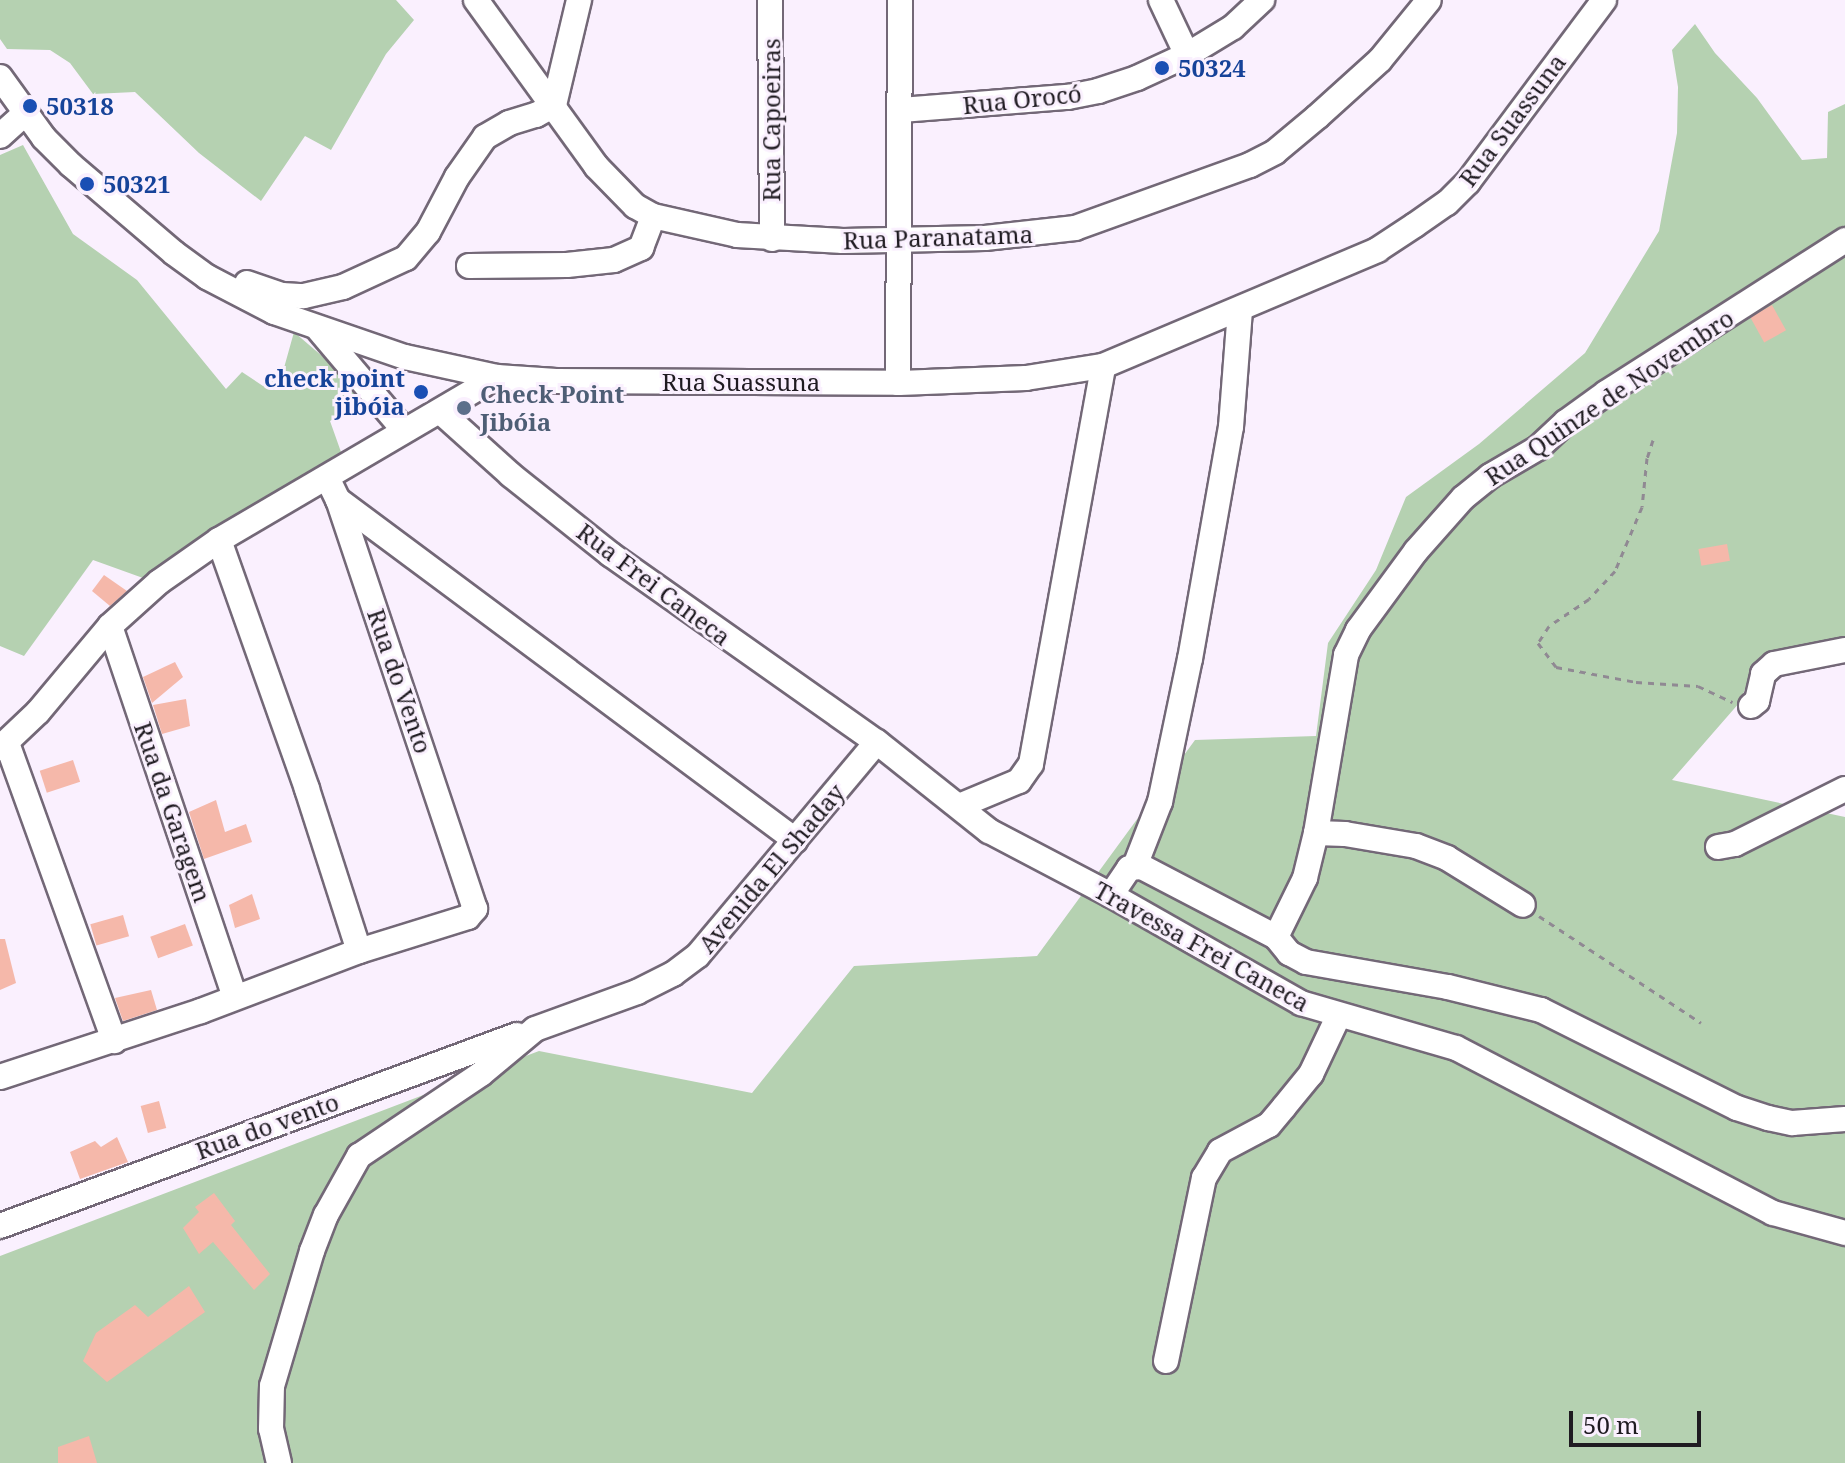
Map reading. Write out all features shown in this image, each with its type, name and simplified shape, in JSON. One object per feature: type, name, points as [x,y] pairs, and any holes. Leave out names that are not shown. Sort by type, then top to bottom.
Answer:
[{"type":"street","name":"Rua Paranatama","points":[[476,0],[596,166],[635,206],[653,216],[772,239],[985,238],[1075,228],[1250,165],[1275,152],[1380,60],[1429,0]]},
{"type":"street","points":[[174,253],[282,295],[304,296],[343,287],[398,263],[421,243],[463,167],[485,137],[509,123],[536,115],[554,105],[579,0]]},
{"type":"street","name":"Rua Capoeiras","points":[[770,0],[772,239]]},
{"type":"street","points":[[898,383],[900,0]]},
{"type":"street","points":[[1161,0],[1187,55]]},
{"type":"street","name":"Rua Orocó","points":[[901,110],[1068,97],[1137,78],[1187,55],[1233,27],[1262,0]]},
{"type":"street","name":"Rua Suassuna","points":[[0,77],[44,138],[71,165],[174,253],[207,277],[274,312],[319,330],[405,357],[497,377],[556,381],[898,383],[1026,378],[1103,366],[1377,250],[1447,203],[1468,182],[1604,0]]},
{"type":"street","points":[[0,136],[27,112]]},
{"type":"street","points":[[469,266],[567,265],[614,260],[641,248],[653,216]]},
{"type":"street","name":"Rua Quinze de Novembro","points":[[1276,937],[1305,878],[1316,833],[1346,655],[1374,606],[1455,506],[1490,476],[1538,448],[1566,422],[1606,393],[1845,240]]},
{"type":"street","points":[[1111,895],[1126,871],[1135,866],[1160,802],[1190,659],[1231,427],[1240,310]]},
{"type":"street","points":[[319,330],[403,429]]},
{"type":"street","points":[[959,806],[1019,781],[1031,764],[1103,366]]},
{"type":"street","points":[[114,1041],[4,745],[110,626],[159,582],[219,540],[403,429],[441,412],[497,377]]},
{"type":"street","name":"Rua Frei Caneca","points":[[441,412],[511,475],[610,554],[877,742]]},
{"type":"street","name":"Rua do Vento","points":[[327,477],[338,500],[475,909],[468,917],[359,951]]},
{"type":"street","points":[[338,500],[795,840]]},
{"type":"street","points":[[0,1077],[114,1041],[359,951],[307,789],[219,540]]},
{"type":"street","name":"Rua da Garagem","points":[[110,626],[235,997]]},
{"type":"street","points":[[1751,706],[1757,701],[1765,671],[1774,664],[1845,650]]},
{"type":"street","name":"Travessa Frei Caneca","points":[[877,742],[989,831],[1111,895],[1301,1003],[1338,1017],[1456,1048],[1637,1145],[1773,1213],[1845,1233]]},
{"type":"street","name":"Avenida El Shaday","points":[[279,1463],[271,1429],[272,1386],[289,1339],[312,1251],[344,1179],[359,1156],[374,1143],[481,1074],[535,1029],[637,992],[673,974],[698,955],[877,742]]},
{"type":"street","points":[[1718,847],[1735,844],[1845,789]]},
{"type":"street","points":[[1316,833],[1345,834],[1416,846],[1447,858],[1523,905]]},
{"type":"street","points":[[1135,866],[1276,937],[1289,953],[1320,966],[1448,987],[1541,1010],[1737,1108],[1792,1123],[1845,1119]]},
{"type":"street","points":[[1166,1361],[1204,1178],[1220,1151],[1269,1125],[1284,1107],[1311,1074],[1338,1017]]},
{"type":"street","name":"Rua do vento","points":[[0,1226],[535,1029]]},
{"type":"path","points":[[1653,440],[1647,458],[1642,507],[1615,571],[1589,599],[1549,626],[1538,643],[1556,667],[1636,682],[1698,686],[1743,707],[1751,706]]},
{"type":"path","points":[[1523,905],[1701,1023]]},
{"type":"green space","points":[[0,0],[396,0],[414,20],[386,54],[331,150],[305,136],[261,201],[199,153],[135,92],[93,94],[70,63],[50,50],[7,49],[0,39]]},
{"type":"green space","points":[[1695,24],[1715,53],[1757,98],[1802,160],[1827,158],[1828,112],[1845,104],[1845,645],[1812,644],[1752,671],[1740,702],[1672,780],[1845,817],[1845,1463],[0,1463],[0,1256],[539,1051],[752,1093],[854,966],[1037,956],[1195,740],[1316,736],[1328,643],[1376,570],[1406,497],[1479,444],[1585,353],[1659,231],[1677,133],[1678,87],[1672,50]]},
{"type":"green space","points":[[23,145],[73,234],[137,280],[226,389],[242,372],[263,386],[282,375],[294,332],[343,374],[365,402],[330,421],[341,452],[143,578],[93,560],[24,656],[0,646],[0,155]]},
{"type":"building","points":[[1772,305],[1786,330],[1764,342],[1750,317]]},
{"type":"building","points":[[1727,544],[1730,561],[1701,566],[1698,549]]},
{"type":"building","points":[[104,575],[127,591],[110,606],[92,591]]},
{"type":"building","points":[[175,662],[183,677],[152,703],[143,677]]},
{"type":"building","points":[[186,699],[190,726],[162,734],[153,705]]},
{"type":"building","points":[[73,760],[80,782],[47,793],[40,771]]},
{"type":"building","points":[[216,800],[225,832],[246,824],[252,842],[204,859],[189,812]]},
{"type":"building","points":[[252,894],[260,919],[235,928],[229,905]]},
{"type":"building","points":[[123,915],[129,936],[96,946],[90,924]]},
{"type":"building","points":[[185,924],[193,946],[158,958],[150,937]]},
{"type":"building","points":[[0,939],[5,939],[16,983],[0,990]]},
{"type":"building","points":[[151,990],[157,1010],[123,1021],[115,998]]},
{"type":"building","points":[[159,1101],[166,1128],[148,1133],[141,1106]]},
{"type":"building","points":[[117,1137],[128,1162],[80,1179],[70,1152],[95,1141],[101,1147]]},
{"type":"building","points":[[214,1193],[235,1221],[231,1225],[270,1274],[254,1290],[213,1242],[199,1254],[183,1228],[199,1212],[195,1207]]},
{"type":"building","points":[[189,1286],[205,1312],[107,1382],[83,1361],[96,1333],[135,1305],[148,1317]]},
{"type":"building","points":[[89,1436],[97,1463],[58,1463],[58,1447]]},
{"type":"place","name":"50324","points":[[1162,68]]},
{"type":"place","name":"50318","points":[[30,106]]},
{"type":"place","name":"50321","points":[[87,184]]},
{"type":"place","name":"check point jibóia","points":[[421,392]]},
{"type":"place","name":"Check Point Jibóia","points":[[464,408]]}]
